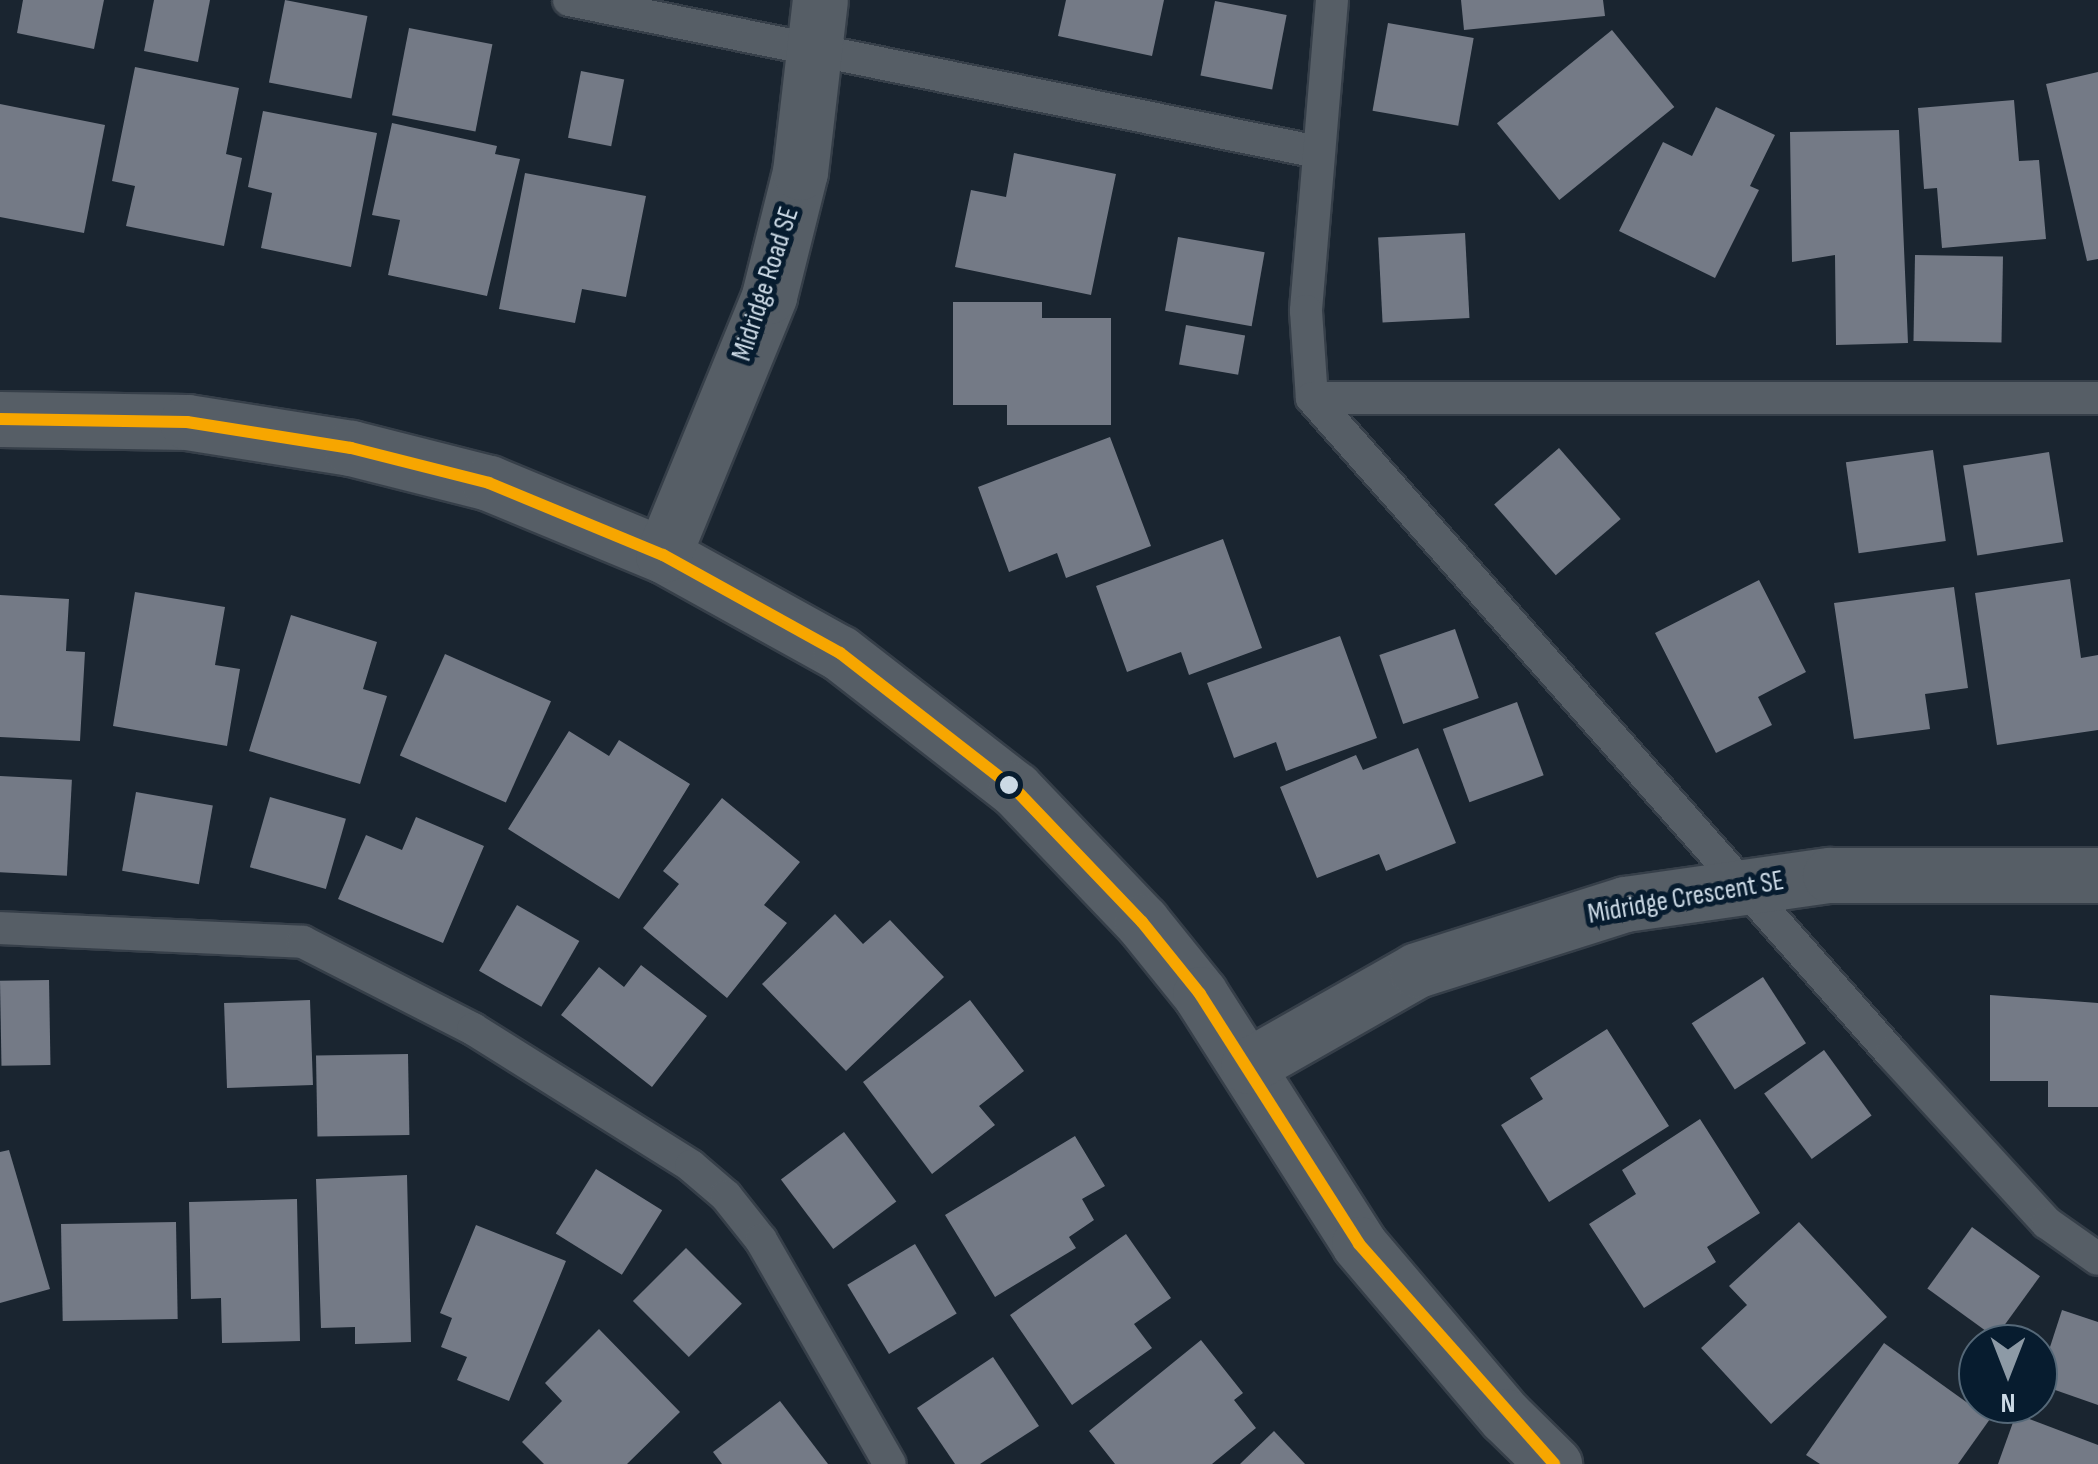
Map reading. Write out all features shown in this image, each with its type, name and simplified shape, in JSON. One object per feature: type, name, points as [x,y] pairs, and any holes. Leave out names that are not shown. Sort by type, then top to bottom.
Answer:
[{"type":"street","name":"Midridge Road SE","points":[[662,554],[769,296],[800,172],[818,24]]},
{"type":"street","points":[[0,419],[187,422],[351,448],[489,482],[662,554],[840,653],[1015,789],[1142,922],[1248,1066],[1359,1244],[1505,1416],[1554,1464]]},
{"type":"street","name":"Midridge Crescent SE","points":[[1248,1066],[1417,970],[1625,904],[1738,884],[1830,875],[2098,875]]},
{"type":"lane","points":[[569,0],[818,24],[1318,152]]},
{"type":"lane","points":[[1332,0],[1306,311],[1312,398],[1738,884],[2047,1223],[2098,1258]]},
{"type":"lane","points":[[1312,398],[2098,398]]},
{"type":"lane","points":[[0,928],[303,942],[474,1029],[691,1166],[726,1196],[761,1240],[890,1464]]},
{"type":"building","points":[[23,0],[104,0],[94,49],[17,33]]},
{"type":"building","points":[[154,0],[210,0],[198,62],[144,51]]},
{"type":"building","points":[[285,0],[367,16],[351,98],[269,82]]},
{"type":"building","points":[[1066,0],[1164,0],[1152,56],[1058,36]]},
{"type":"building","points":[[1461,0],[1603,0],[1605,16],[1464,30]]},
{"type":"building","points":[[1215,1],[1287,15],[1272,90],[1200,76]]},
{"type":"building","points":[[1388,23],[1474,38],[1458,126],[1373,111]]},
{"type":"building","points":[[409,28],[492,44],[475,132],[392,115]]},
{"type":"building","points":[[1612,30],[1674,107],[1559,200],[1497,123]]},
{"type":"building","points":[[135,67],[239,88],[226,154],[242,158],[224,246],[126,226],[135,186],[112,181]]},
{"type":"building","points":[[581,71],[624,79],[611,146],[568,138]]},
{"type":"building","points":[[2098,72],[2098,259],[2087,261],[2046,84]]},
{"type":"building","points":[[2014,100],[2019,161],[2039,160],[2046,239],[1942,248],[1937,188],[1924,189],[1918,108]]},
{"type":"building","points":[[0,104],[105,125],[84,233],[0,217]]},
{"type":"building","points":[[1716,107],[1775,135],[1750,186],[1759,190],[1715,278],[1619,231],[1663,142],[1692,156]]},
{"type":"building","points":[[263,111],[377,133],[351,267],[261,248],[272,193],[248,187]]},
{"type":"building","points":[[392,123],[497,146],[495,154],[520,159],[487,296],[388,275],[400,220],[372,215]]},
{"type":"building","points":[[1899,130],[1908,343],[1836,345],[1835,255],[1792,262],[1790,132]]},
{"type":"building","points":[[1014,153],[1116,174],[1091,295],[955,267],[971,190],[1006,197]]},
{"type":"building","points":[[525,173],[646,196],[626,297],[582,289],[575,323],[499,309]]},
{"type":"building","points":[[1465,233],[1469,318],[1383,322],[1378,238]]},
{"type":"building","points":[[1178,237],[1265,252],[1252,326],[1165,311]]},
{"type":"building","points":[[1915,255],[2003,257],[2001,343],[1913,341]]},
{"type":"building","points":[[953,302],[1042,302],[1042,318],[1111,318],[1111,425],[1007,425],[1007,405],[953,405]]},
{"type":"building","points":[[1186,325],[1245,335],[1238,375],[1179,364]]},
{"type":"building","points":[[1110,437],[1151,546],[1066,578],[1057,553],[1009,572],[978,487]]},
{"type":"building","points":[[1559,448],[1621,519],[1556,575],[1494,504]]},
{"type":"building","points":[[1933,450],[1946,541],[1859,553],[1846,462]]},
{"type":"building","points":[[2049,452],[2063,542],[1977,555],[1963,466]]},
{"type":"building","points":[[1223,539],[1262,648],[1189,675],[1181,652],[1127,672],[1096,586]]},
{"type":"building","points":[[2070,579],[2081,658],[2098,655],[2098,730],[1997,745],[1975,593]]},
{"type":"building","points":[[1759,580],[1806,672],[1758,697],[1772,725],[1716,753],[1655,633]]},
{"type":"building","points":[[1954,587],[1968,688],[1925,694],[1930,729],[1854,739],[1834,603]]},
{"type":"building","points":[[135,592],[225,607],[215,665],[240,669],[227,746],[113,726]]},
{"type":"building","points":[[0,595],[69,599],[66,651],[85,652],[80,741],[0,737]]},
{"type":"building","points":[[291,615],[377,642],[363,689],[387,696],[360,784],[249,751]]},
{"type":"building","points":[[1455,629],[1479,698],[1403,724],[1379,655]]},
{"type":"building","points":[[1340,636],[1377,738],[1286,771],[1276,742],[1234,758],[1207,683]]},
{"type":"building","points":[[445,654],[551,701],[506,803],[400,755]]},
{"type":"building","points":[[1517,702],[1544,775],[1469,802],[1443,729]]},
{"type":"building","points":[[569,731],[609,756],[619,740],[690,784],[619,899],[508,829]]},
{"type":"building","points":[[1418,748],[1456,843],[1386,871],[1379,854],[1317,878],[1280,787],[1356,755],[1363,770]]},
{"type":"building","points":[[0,776],[72,780],[67,876],[0,872]]},
{"type":"building","points":[[136,792],[213,806],[199,884],[122,871]]},
{"type":"building","points":[[270,797],[346,819],[326,889],[250,867]]},
{"type":"building","points":[[722,798],[800,862],[764,905],[787,923],[727,998],[643,928],[679,884],[663,871]]},
{"type":"building","points":[[416,817],[484,846],[443,943],[338,899],[366,835],[402,850]]},
{"type":"building","points":[[517,905],[579,941],[541,1007],[479,971]]},
{"type":"building","points":[[835,914],[863,944],[890,920],[944,977],[846,1071],[762,984]]},
{"type":"building","points":[[641,965],[707,1016],[652,1087],[561,1015],[599,967],[624,987]]},
{"type":"building","points":[[1763,977],[1806,1043],[1735,1090],[1692,1023]]},
{"type":"building","points":[[49,980],[50,1065],[1,1066],[0,981]]},
{"type":"building","points":[[1990,995],[2098,1003],[2098,1107],[2048,1107],[2048,1081],[1990,1081]]},
{"type":"building","points":[[310,1000],[313,1085],[227,1088],[224,1003]]},
{"type":"building","points":[[970,1000],[1024,1071],[979,1106],[995,1125],[932,1174],[863,1082]]},
{"type":"building","points":[[1607,1029],[1669,1126],[1549,1202],[1501,1125],[1543,1099],[1530,1078]]},
{"type":"building","points":[[1824,1050],[1872,1116],[1812,1159],[1764,1093]]},
{"type":"building","points":[[408,1054],[409,1135],[317,1137],[316,1056]]},
{"type":"building","points":[[1700,1119],[1760,1213],[1707,1247],[1716,1262],[1644,1308],[1589,1224],[1636,1194],[1622,1170]]},
{"type":"building","points":[[844,1132],[896,1201],[833,1249],[781,1180]]},
{"type":"building","points":[[1075,1136],[1105,1186],[1082,1199],[1094,1220],[1069,1237],[1076,1248],[995,1297],[945,1215]]},
{"type":"building","points":[[9,1150],[50,1289],[0,1303],[0,1152]]},
{"type":"building","points":[[596,1169],[662,1210],[622,1275],[556,1233]]},
{"type":"building","points":[[407,1175],[411,1342],[355,1344],[355,1327],[321,1328],[316,1179]]},
{"type":"building","points":[[297,1199],[300,1341],[222,1343],[221,1298],[191,1299],[189,1202]]},
{"type":"building","points":[[176,1222],[178,1319],[63,1321],[61,1224]]},
{"type":"building","points":[[1799,1222],[1887,1317],[1771,1424],[1701,1348],[1747,1305],[1729,1286]]},
{"type":"building","points":[[476,1225],[566,1261],[509,1401],[457,1380],[467,1357],[441,1347],[452,1318],[440,1313]]},
{"type":"building","points":[[1972,1227],[2040,1276],[2005,1324],[1976,1324],[1927,1288]]},
{"type":"building","points":[[1126,1234],[1171,1298],[1134,1324],[1152,1348],[1072,1405],[1010,1315]]},
{"type":"building","points":[[915,1244],[957,1313],[889,1354],[847,1285]]},
{"type":"building","points":[[686,1248],[742,1304],[689,1357],[633,1301]]},
{"type":"building","points":[[2062,1310],[2098,1322],[2098,1405],[2058,1391],[2057,1324]]},
{"type":"building","points":[[599,1329],[680,1412],[627,1464],[544,1464],[522,1442],[562,1401],[545,1383]]},
{"type":"building","points":[[1201,1340],[1243,1393],[1234,1400],[1256,1428],[1212,1464],[1115,1464],[1089,1431]]},
{"type":"building","points":[[1884,1343],[1958,1396],[1958,1424],[1986,1424],[1958,1464],[1820,1464],[1806,1455]]},
{"type":"building","points":[[993,1357],[1039,1426],[980,1464],[955,1464],[917,1408]]},
{"type":"building","points":[[780,1401],[828,1464],[722,1464],[713,1452]]},
{"type":"building","points":[[2012,1424],[2042,1424],[2098,1445],[2098,1464],[1998,1464]]},
{"type":"building","points":[[1274,1431],[1305,1464],[1240,1464]]},
{"type":"transit line","points":[[0,419],[187,422],[351,448],[489,483],[663,555],[840,653],[1015,789],[1142,922],[1200,994],[1359,1244],[1554,1464]]}]
